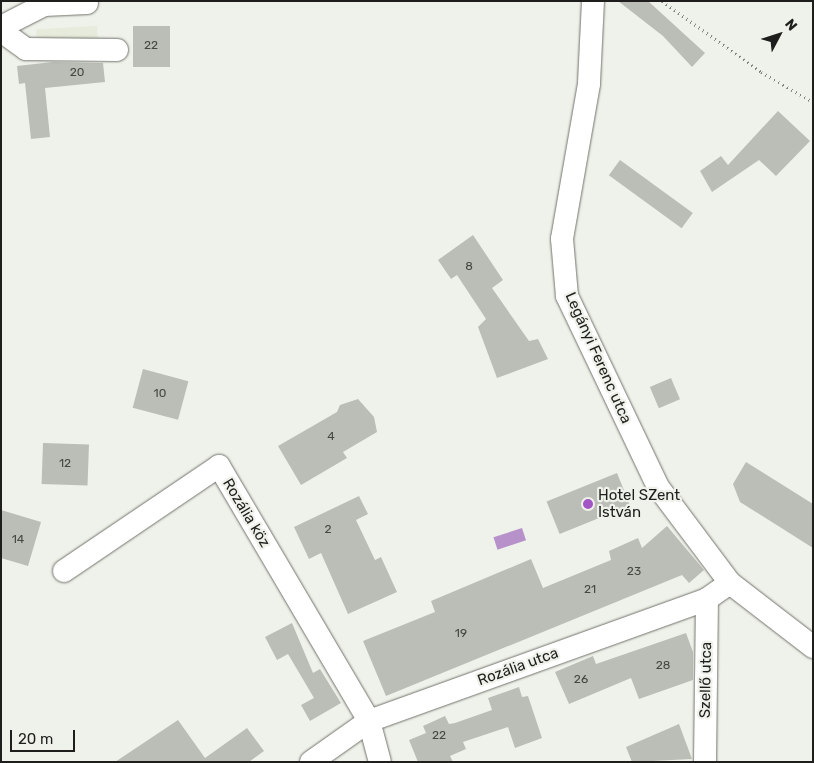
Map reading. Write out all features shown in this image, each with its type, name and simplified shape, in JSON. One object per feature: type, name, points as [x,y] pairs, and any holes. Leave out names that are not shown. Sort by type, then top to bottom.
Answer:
[{"type":"street","name":"Legányi Ferenc utca","points":[[592,1],[589,84],[562,239],[567,296],[658,486],[730,583],[813,647]]},
{"type":"street","points":[[1,27],[44,5],[87,3]]},
{"type":"street","points":[[1,31],[26,49],[117,50]]},
{"type":"street","name":"Rozália köz","points":[[64,571],[219,466],[369,721]]},
{"type":"street","name":"Rozália utca","points":[[311,762],[369,721],[707,599],[730,583]]},
{"type":"street","name":"Szellő utca","points":[[705,762],[707,599]]},
{"type":"street","points":[[369,721],[380,762]]},
{"type":"path","points":[[662,1],[761,72],[813,102]]},
{"type":"shaded area","points":[[97,26],[98,44],[37,47],[36,29]]},
{"type":"shaded area","points":[[522,528],[526,540],[497,550],[493,537]]},
{"type":"building","points":[[618,1],[648,1],[705,53],[692,67],[663,36]]},
{"type":"building","points":[[133,26],[170,26],[170,67],[133,67]]},
{"type":"building","points":[[53,62],[103,63],[105,82],[45,88],[50,137],[31,139],[25,83],[19,84],[17,66]]},
{"type":"building","points":[[778,111],[810,141],[776,176],[759,160],[712,192],[700,171],[721,156],[728,165]]},
{"type":"building","points":[[620,160],[693,213],[682,228],[609,175]]},
{"type":"building","points":[[473,235],[503,280],[492,288],[529,341],[538,339],[548,359],[497,378],[478,327],[486,319],[457,275],[451,279],[438,260]]},
{"type":"building","points":[[143,369],[188,381],[178,420],[133,408]]},
{"type":"building","points":[[671,378],[680,399],[659,408],[650,387]]},
{"type":"building","points":[[358,399],[374,417],[377,432],[343,452],[347,458],[301,485],[278,446],[337,412],[340,405]]},
{"type":"building","points":[[43,443],[89,445],[88,486],[42,484]]},
{"type":"building","points":[[746,462],[813,504],[813,548],[740,502],[733,484]]},
{"type":"building","name":"Hotel SZent István","points":[[617,473],[630,505],[560,534],[547,501]]},
{"type":"building","points":[[359,496],[368,514],[356,520],[375,560],[381,557],[397,592],[348,614],[321,553],[309,559],[294,527]]},
{"type":"building","points":[[1,510],[41,522],[28,566],[1,558]]},
{"type":"building","points":[[667,526],[704,570],[689,583],[682,575],[386,696],[363,641],[435,612],[431,601],[531,559],[543,588],[611,560],[609,551],[638,538],[642,548]]},
{"type":"building","points":[[292,623],[313,673],[320,669],[341,703],[310,721],[301,705],[314,698],[288,654],[277,660],[265,637]]},
{"type":"building","points":[[686,633],[693,652],[693,680],[639,699],[631,678],[569,704],[555,672],[593,656],[596,664]]},
{"type":"building","points":[[519,687],[522,697],[528,696],[542,738],[515,748],[508,727],[463,742],[466,749],[450,756],[453,762],[418,762],[409,740],[426,733],[423,726],[445,716],[449,724],[492,710],[488,698]]},
{"type":"building","points":[[178,720],[205,758],[247,728],[264,751],[249,762],[115,762]]},
{"type":"building","points":[[679,724],[692,759],[632,762],[626,747]]},
{"type":"place","name":"Hotel SZent István","points":[[588,504]]}]
